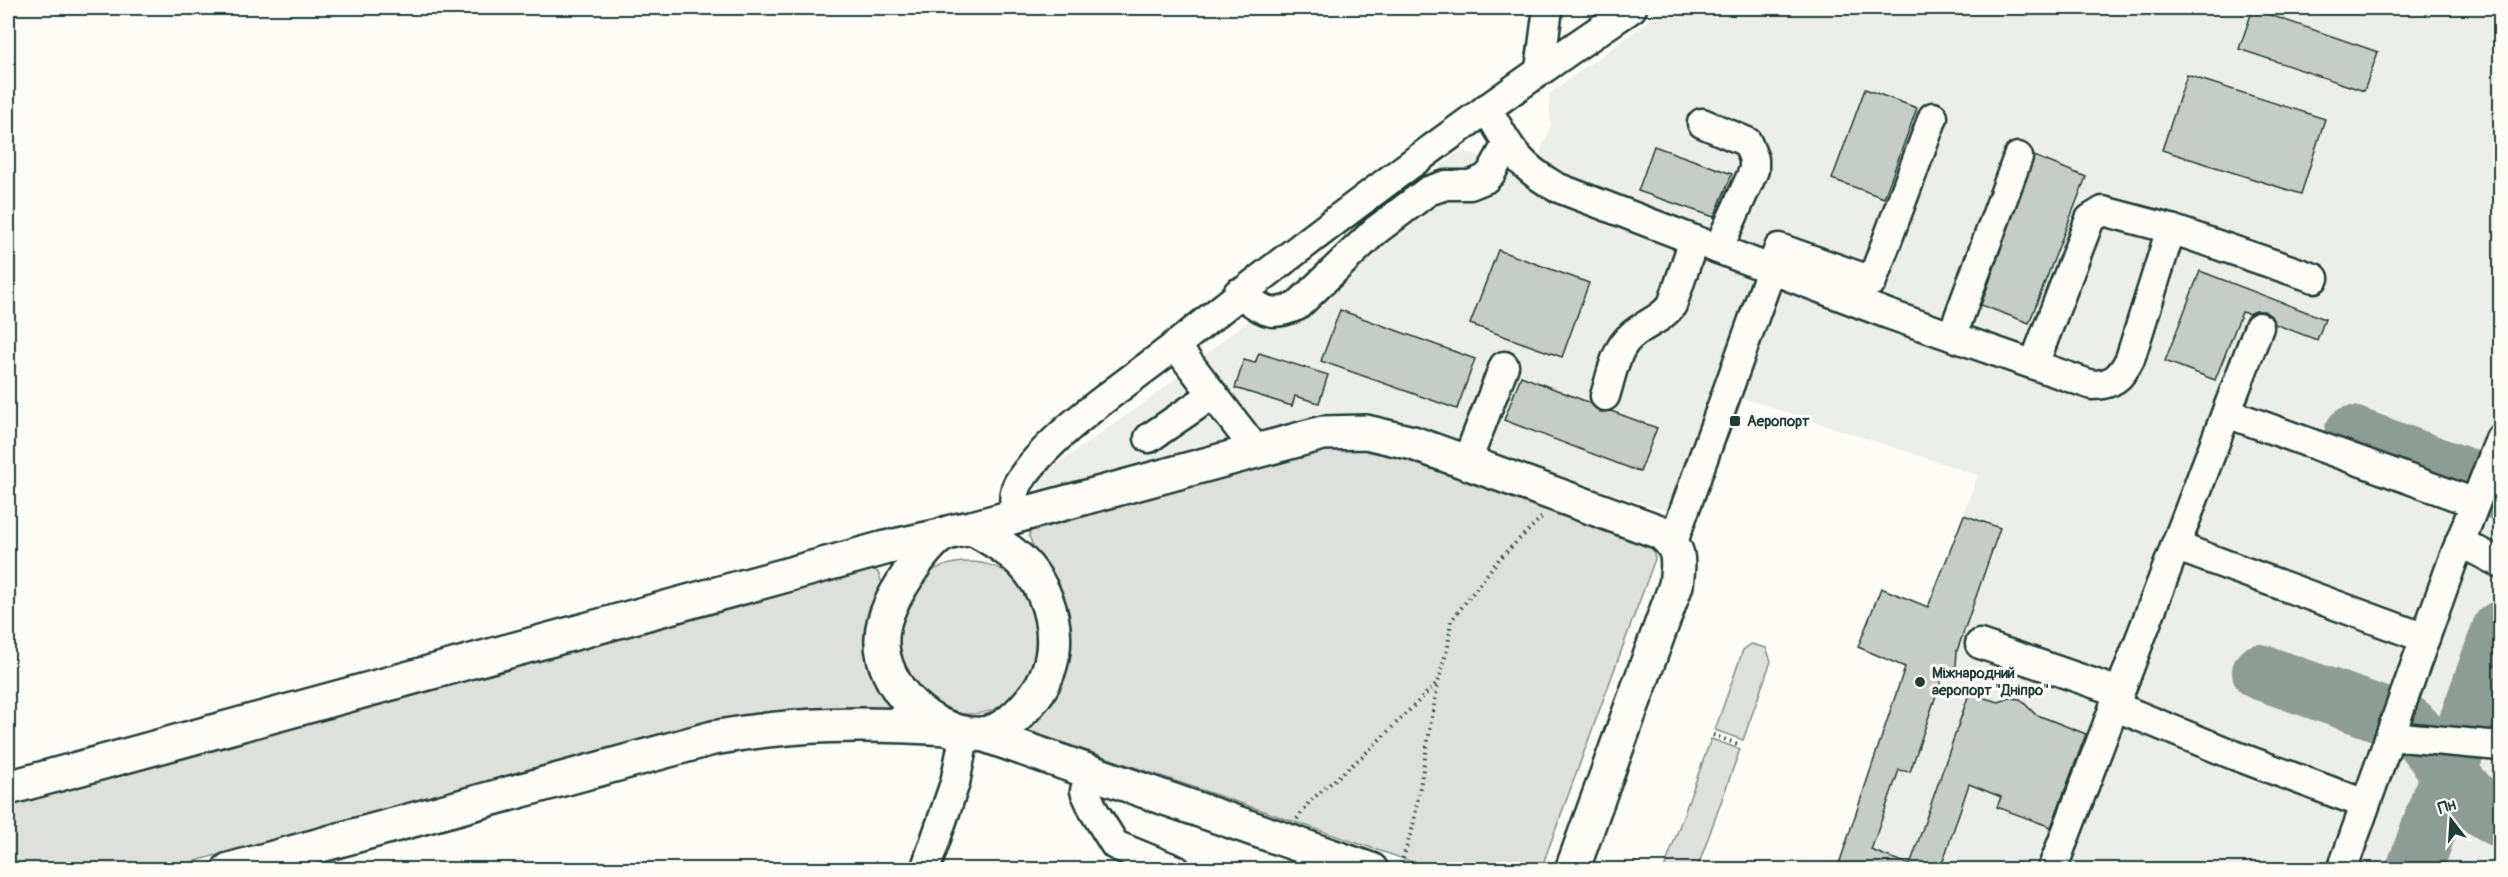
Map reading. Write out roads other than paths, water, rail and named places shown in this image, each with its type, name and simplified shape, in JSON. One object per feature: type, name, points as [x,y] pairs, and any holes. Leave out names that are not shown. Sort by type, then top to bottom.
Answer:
[{"type":"main road","points":[[8,788],[874,551],[1016,517],[1256,450],[1323,433],[1365,432],[1413,443],[1467,461],[1660,532],[1673,542],[1679,563],[1676,585],[1572,870]]},
{"type":"main road","points":[[229,870],[713,738],[817,724],[878,723],[965,731],[994,731],[1006,723],[1035,695],[1049,672],[1054,626],[1047,603],[1036,581],[1022,562],[1002,545],[972,528]]},
{"type":"main road","points":[[940,536],[909,572],[896,593],[887,614],[882,636],[884,656],[892,678],[903,696],[920,714],[1371,870]]},
{"type":"street","points":[[1540,69],[1548,8]]},
{"type":"street","points":[[1016,517],[1014,493],[1020,481],[1056,439],[1238,294],[1486,108],[1632,8]]},
{"type":"street","points":[[1486,108],[1506,144],[1528,169],[1556,187],[1952,336],[2092,384],[2104,385],[2115,381],[2122,375],[2130,359],[2171,229]]},
{"type":"street","points":[[1673,542],[1779,248],[1872,281],[1933,117]]},
{"type":"street","points":[[1605,396],[1622,347],[1630,336],[1666,313],[1672,305],[1706,245],[1754,170],[1754,159],[1747,142],[1702,123]]},
{"type":"street","points":[[1238,294],[1269,313],[1282,313],[1297,306],[1375,231],[1428,191],[1446,185],[1470,186],[1485,179],[1491,173],[1506,144]]},
{"type":"street","points":[[1952,336],[2018,157]]},
{"type":"street","points":[[2034,364],[2090,219],[2103,211],[2171,229],[2314,278]]},
{"type":"street","points":[[2052,870],[2259,327]]},
{"type":"street","points":[[1175,345],[1256,450]]},
{"type":"street","points":[[1467,461],[1504,366]]},
{"type":"street","points":[[1149,438],[1212,395]]},
{"type":"street","points":[[2227,413],[2475,503]]},
{"type":"street","points":[[2342,870],[2460,542],[2500,439]]},
{"type":"street","points":[[2460,542],[2500,562]]},
{"type":"street","points":[[2175,546],[2425,638]]},
{"type":"street","points":[[1980,644],[2117,699],[2234,755],[2365,804]]},
{"type":"street","points":[[925,870],[955,783],[965,731]]},
{"type":"street","points":[[2390,736],[2500,746]]},
{"type":"street","points":[[1090,771],[1085,791],[1094,811],[1115,845],[1176,870]]},
{"type":"place","name":"Аеропорт","points":[[1735,421]]},
{"type":"place","name":"Міжнародний аеропорт \"Дніпро\"","points":[[1920,682]]}]
